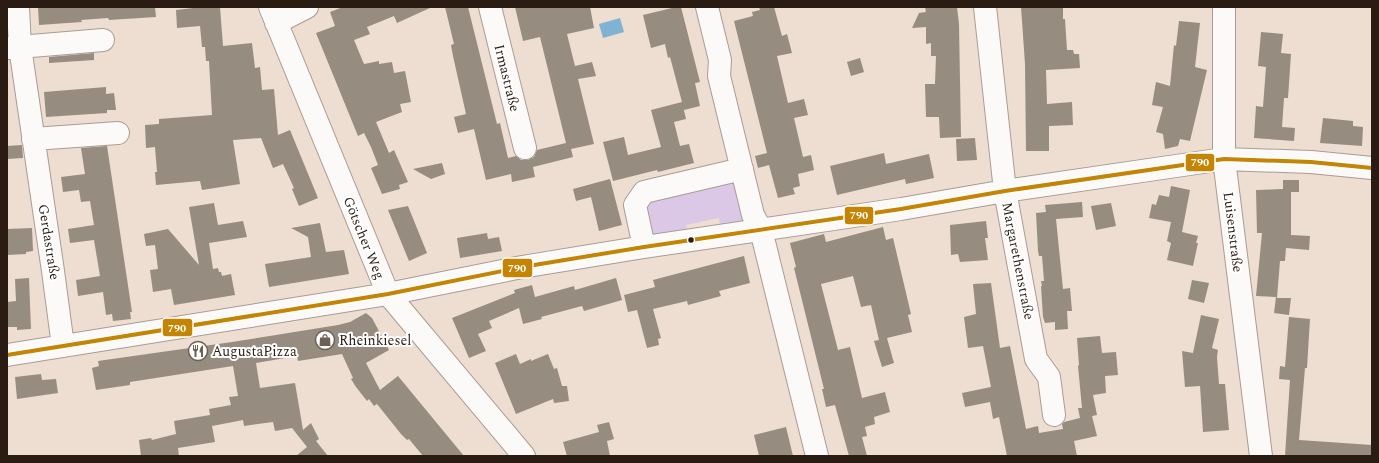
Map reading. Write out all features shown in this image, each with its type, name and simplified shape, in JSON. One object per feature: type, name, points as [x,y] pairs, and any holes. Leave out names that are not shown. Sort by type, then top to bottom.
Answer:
[{"type":"street","name":"Gerdastraße","points":[[18,7],[14,48],[33,139],[63,346]]},
{"type":"street","points":[[273,15],[307,7]]},
{"type":"street","name":"Irmastraße","points":[[490,7],[525,148]]},
{"type":"street","points":[[707,7],[720,60],[719,76],[753,215],[761,230],[816,456]]},
{"type":"street","name":"Margarethenstraße","points":[[985,7],[1005,191],[1036,359],[1049,377],[1054,415]]},
{"type":"street","name":"Luisenstraße","points":[[1224,7],[1224,159],[1261,456]]},
{"type":"street","name":"Götscher Weg","points":[[273,15],[388,294],[524,456]]},
{"type":"street","points":[[14,48],[103,40]]},
{"type":"street","points":[[33,139],[118,133]]},
{"type":"street","points":[[7,355],[388,294],[522,267],[644,247],[1005,191],[1224,159],[1311,162],[1372,168]]},
{"type":"street","points":[[644,247],[635,205],[644,192],[742,170]]},
{"type":"shaded area","points":[[737,179],[747,220],[720,225],[719,218],[686,225],[687,230],[645,237],[641,203]]},
{"type":"water","points":[[620,18],[624,32],[603,38],[599,24]]},
{"type":"building","points":[[38,7],[155,7],[156,17],[109,20],[108,18],[81,20],[82,22],[39,25]]},
{"type":"building","points":[[202,7],[220,7],[223,46],[252,43],[255,68],[260,67],[262,90],[274,89],[278,135],[290,130],[318,198],[299,206],[292,189],[294,188],[283,164],[273,168],[261,138],[233,140],[240,184],[202,190],[200,181],[156,185],[155,172],[157,172],[155,147],[146,148],[145,125],[159,124],[159,119],[212,115],[209,61],[206,61],[205,47],[202,47],[200,26],[177,28],[176,10]]},
{"type":"building","points":[[343,7],[432,7],[397,23],[394,16],[367,27],[370,34],[354,40],[364,64],[379,61],[379,64],[392,62],[394,73],[405,71],[411,102],[400,104],[402,112],[376,122],[389,153],[394,150],[408,182],[399,185],[400,189],[382,194],[371,168],[378,165],[371,147],[364,133],[358,136],[316,33],[335,26],[330,12]]},
{"type":"building","points":[[445,7],[468,7],[497,124],[500,123],[508,158],[516,156],[521,160],[528,160],[534,157],[537,150],[566,143],[540,37],[523,41],[515,7],[590,7],[594,28],[567,34],[575,66],[592,62],[596,76],[578,79],[594,144],[571,149],[573,157],[533,167],[535,177],[512,182],[511,174],[486,180],[474,129],[458,133],[454,117],[466,114],[451,45],[454,44]]},
{"type":"building","points":[[681,7],[700,82],[695,83],[700,106],[684,110],[683,106],[686,119],[674,122],[680,146],[689,144],[694,163],[613,181],[603,142],[624,137],[628,155],[661,147],[651,110],[682,102],[665,44],[651,48],[643,15]]},
{"type":"building","points":[[759,7],[774,7],[782,36],[787,34],[792,53],[777,56],[788,103],[804,99],[808,115],[794,118],[803,157],[811,155],[814,170],[798,174],[800,186],[793,188],[795,194],[778,198],[769,165],[758,168],[755,156],[767,153],[734,21],[753,16],[752,12],[760,10]]},
{"type":"building","points":[[925,7],[957,7],[959,24],[961,137],[940,138],[939,117],[926,117],[925,84],[935,84],[936,56],[931,56],[931,43],[926,44],[926,27],[912,28],[919,13],[926,12]]},
{"type":"building","points":[[1021,7],[1063,7],[1067,50],[1073,50],[1074,54],[1079,54],[1080,68],[1046,70],[1047,104],[1072,102],[1073,125],[1049,126],[1049,151],[1026,151],[1025,64]]},
{"type":"building","points":[[1179,21],[1200,23],[1195,67],[1207,70],[1190,141],[1180,139],[1178,146],[1165,149],[1163,134],[1156,132],[1163,107],[1152,105],[1156,82],[1170,86],[1174,45],[1176,46]]},
{"type":"building","points":[[1261,32],[1283,34],[1281,53],[1291,54],[1288,98],[1284,98],[1282,127],[1295,128],[1294,141],[1254,138],[1256,106],[1263,107],[1266,67],[1258,66]]},
{"type":"building","points":[[94,53],[94,60],[49,63],[49,57]]},
{"type":"building","points":[[860,58],[864,72],[851,76],[847,62]]},
{"type":"building","points":[[106,87],[106,94],[114,93],[116,110],[107,110],[107,113],[46,117],[44,92]]},
{"type":"building","points":[[1323,118],[1353,121],[1353,126],[1363,127],[1362,146],[1320,143]]},
{"type":"building","points":[[975,138],[977,160],[957,161],[956,139]]},
{"type":"building","points":[[22,145],[23,158],[7,159],[7,146]]},
{"type":"building","points":[[107,146],[132,312],[130,312],[131,319],[113,321],[112,314],[106,315],[103,292],[78,296],[76,280],[100,276],[94,240],[70,243],[68,229],[94,225],[90,201],[81,202],[79,190],[63,192],[61,177],[85,174],[81,148]]},
{"type":"building","points":[[884,153],[886,164],[929,154],[934,178],[906,184],[905,179],[837,195],[830,166]]},
{"type":"building","points":[[442,163],[445,174],[431,179],[413,169]]},
{"type":"building","points":[[610,179],[622,225],[599,231],[591,197],[576,201],[573,189]]},
{"type":"building","points":[[1283,180],[1299,180],[1299,192],[1291,192],[1291,235],[1310,236],[1309,250],[1286,248],[1285,261],[1280,261],[1277,298],[1291,298],[1289,315],[1274,313],[1276,297],[1256,296],[1262,233],[1257,233],[1256,190],[1283,189]]},
{"type":"building","points":[[1171,186],[1190,190],[1182,232],[1198,236],[1193,266],[1167,260],[1171,243],[1167,241],[1171,222],[1149,218],[1152,204],[1156,205],[1159,195],[1169,197]]},
{"type":"building","points":[[1082,202],[1083,217],[1056,219],[1063,289],[1070,288],[1072,311],[1067,311],[1068,329],[1055,330],[1055,322],[1045,323],[1043,317],[1041,281],[1044,281],[1042,256],[1039,256],[1038,251],[1036,213],[1046,212],[1045,205]]},
{"type":"building","points":[[214,203],[218,225],[243,221],[247,237],[209,243],[213,269],[218,268],[222,276],[231,274],[235,295],[174,305],[171,289],[153,292],[150,270],[158,269],[155,245],[146,246],[144,234],[168,229],[199,265],[189,207]]},
{"type":"building","points":[[1111,203],[1116,226],[1096,230],[1091,206]]},
{"type":"building","points":[[408,206],[427,253],[409,261],[388,210]]},
{"type":"building","points":[[986,221],[988,238],[985,238],[988,260],[960,262],[958,254],[951,255],[950,225]]},
{"type":"building","points":[[320,223],[326,252],[344,250],[349,274],[269,287],[265,264],[311,257],[308,237],[291,228]]},
{"type":"building","points":[[883,227],[886,240],[893,238],[911,314],[908,315],[912,332],[887,338],[894,363],[882,367],[874,341],[879,340],[871,305],[861,307],[853,276],[821,284],[838,350],[850,347],[862,398],[885,392],[890,412],[874,417],[875,424],[865,427],[867,436],[862,437],[867,456],[849,456],[835,405],[826,407],[822,389],[824,389],[794,268],[796,267],[790,243],[824,234],[826,242]]},
{"type":"building","points":[[32,228],[33,251],[26,252],[26,254],[7,255],[7,229]]},
{"type":"building","points":[[487,233],[488,239],[499,237],[502,251],[460,258],[457,238]]},
{"type":"building","points":[[744,256],[750,283],[719,291],[721,296],[688,305],[687,301],[653,309],[661,338],[658,339],[659,345],[647,348],[637,310],[628,312],[624,295],[655,287],[653,280]]},
{"type":"building","points":[[29,278],[31,329],[17,330],[17,327],[7,327],[7,302],[16,301],[15,279]]},
{"type":"building","points":[[616,278],[622,300],[584,311],[582,306],[541,317],[542,319],[523,324],[519,308],[489,321],[492,328],[478,334],[486,351],[469,358],[452,318],[515,293],[514,290],[532,285],[535,297],[574,286],[575,290]]},
{"type":"building","points":[[1192,280],[1209,283],[1204,303],[1188,299]]},
{"type":"building","points":[[991,283],[1000,348],[1010,346],[1026,429],[1038,426],[1039,433],[1063,429],[1062,424],[1064,422],[1080,418],[1078,408],[1082,408],[1077,338],[1100,336],[1102,353],[1116,352],[1118,375],[1105,376],[1106,393],[1093,395],[1097,415],[1092,416],[1097,436],[1074,441],[1077,456],[1007,456],[999,417],[993,419],[990,402],[965,407],[962,393],[991,387],[983,346],[968,348],[964,317],[976,314],[973,284]]},
{"type":"building","points":[[366,313],[372,318],[389,350],[366,363],[380,390],[398,376],[464,456],[423,456],[409,439],[407,440],[401,434],[377,404],[374,406],[369,399],[367,401],[351,379],[353,378],[342,354],[298,361],[297,356],[256,363],[260,388],[295,383],[303,430],[311,423],[319,439],[316,441],[328,456],[296,456],[307,447],[292,428],[275,431],[273,422],[244,426],[243,420],[212,426],[209,409],[231,405],[229,397],[238,396],[233,366],[130,382],[130,385],[96,390],[92,368],[99,366],[98,361],[338,325],[350,322]]},
{"type":"building","points":[[1201,315],[1219,319],[1212,348],[1218,350],[1217,357],[1219,384],[1225,384],[1229,430],[1203,432],[1200,386],[1185,387],[1182,351],[1193,353]]},
{"type":"building","points":[[1289,317],[1310,319],[1307,368],[1305,368],[1299,440],[1372,445],[1372,456],[1285,456],[1290,380],[1279,379],[1280,366],[1285,367]]},
{"type":"building","points":[[516,354],[520,364],[548,354],[554,369],[557,368],[562,386],[567,386],[569,401],[554,403],[553,399],[516,414],[495,363]]},
{"type":"building","points":[[41,374],[42,380],[56,379],[58,393],[17,399],[15,377]]},
{"type":"building","points":[[210,415],[215,442],[178,448],[179,456],[141,456],[139,440],[151,438],[152,440],[176,434],[174,421]]},
{"type":"building","points":[[609,422],[614,439],[607,441],[610,456],[567,456],[563,442],[599,432],[597,425]]},
{"type":"building","points":[[786,427],[793,456],[759,456],[754,435]]},
{"type":"transit line","name":"790","points":[[7,355],[388,294],[522,267],[644,247],[901,209],[1005,191],[1224,159],[1311,162],[1372,168]]},
{"type":"place","name":"Rheinkiesel","points":[[325,340]]},
{"type":"place","name":"AugustaPizza","points":[[198,351]]}]
